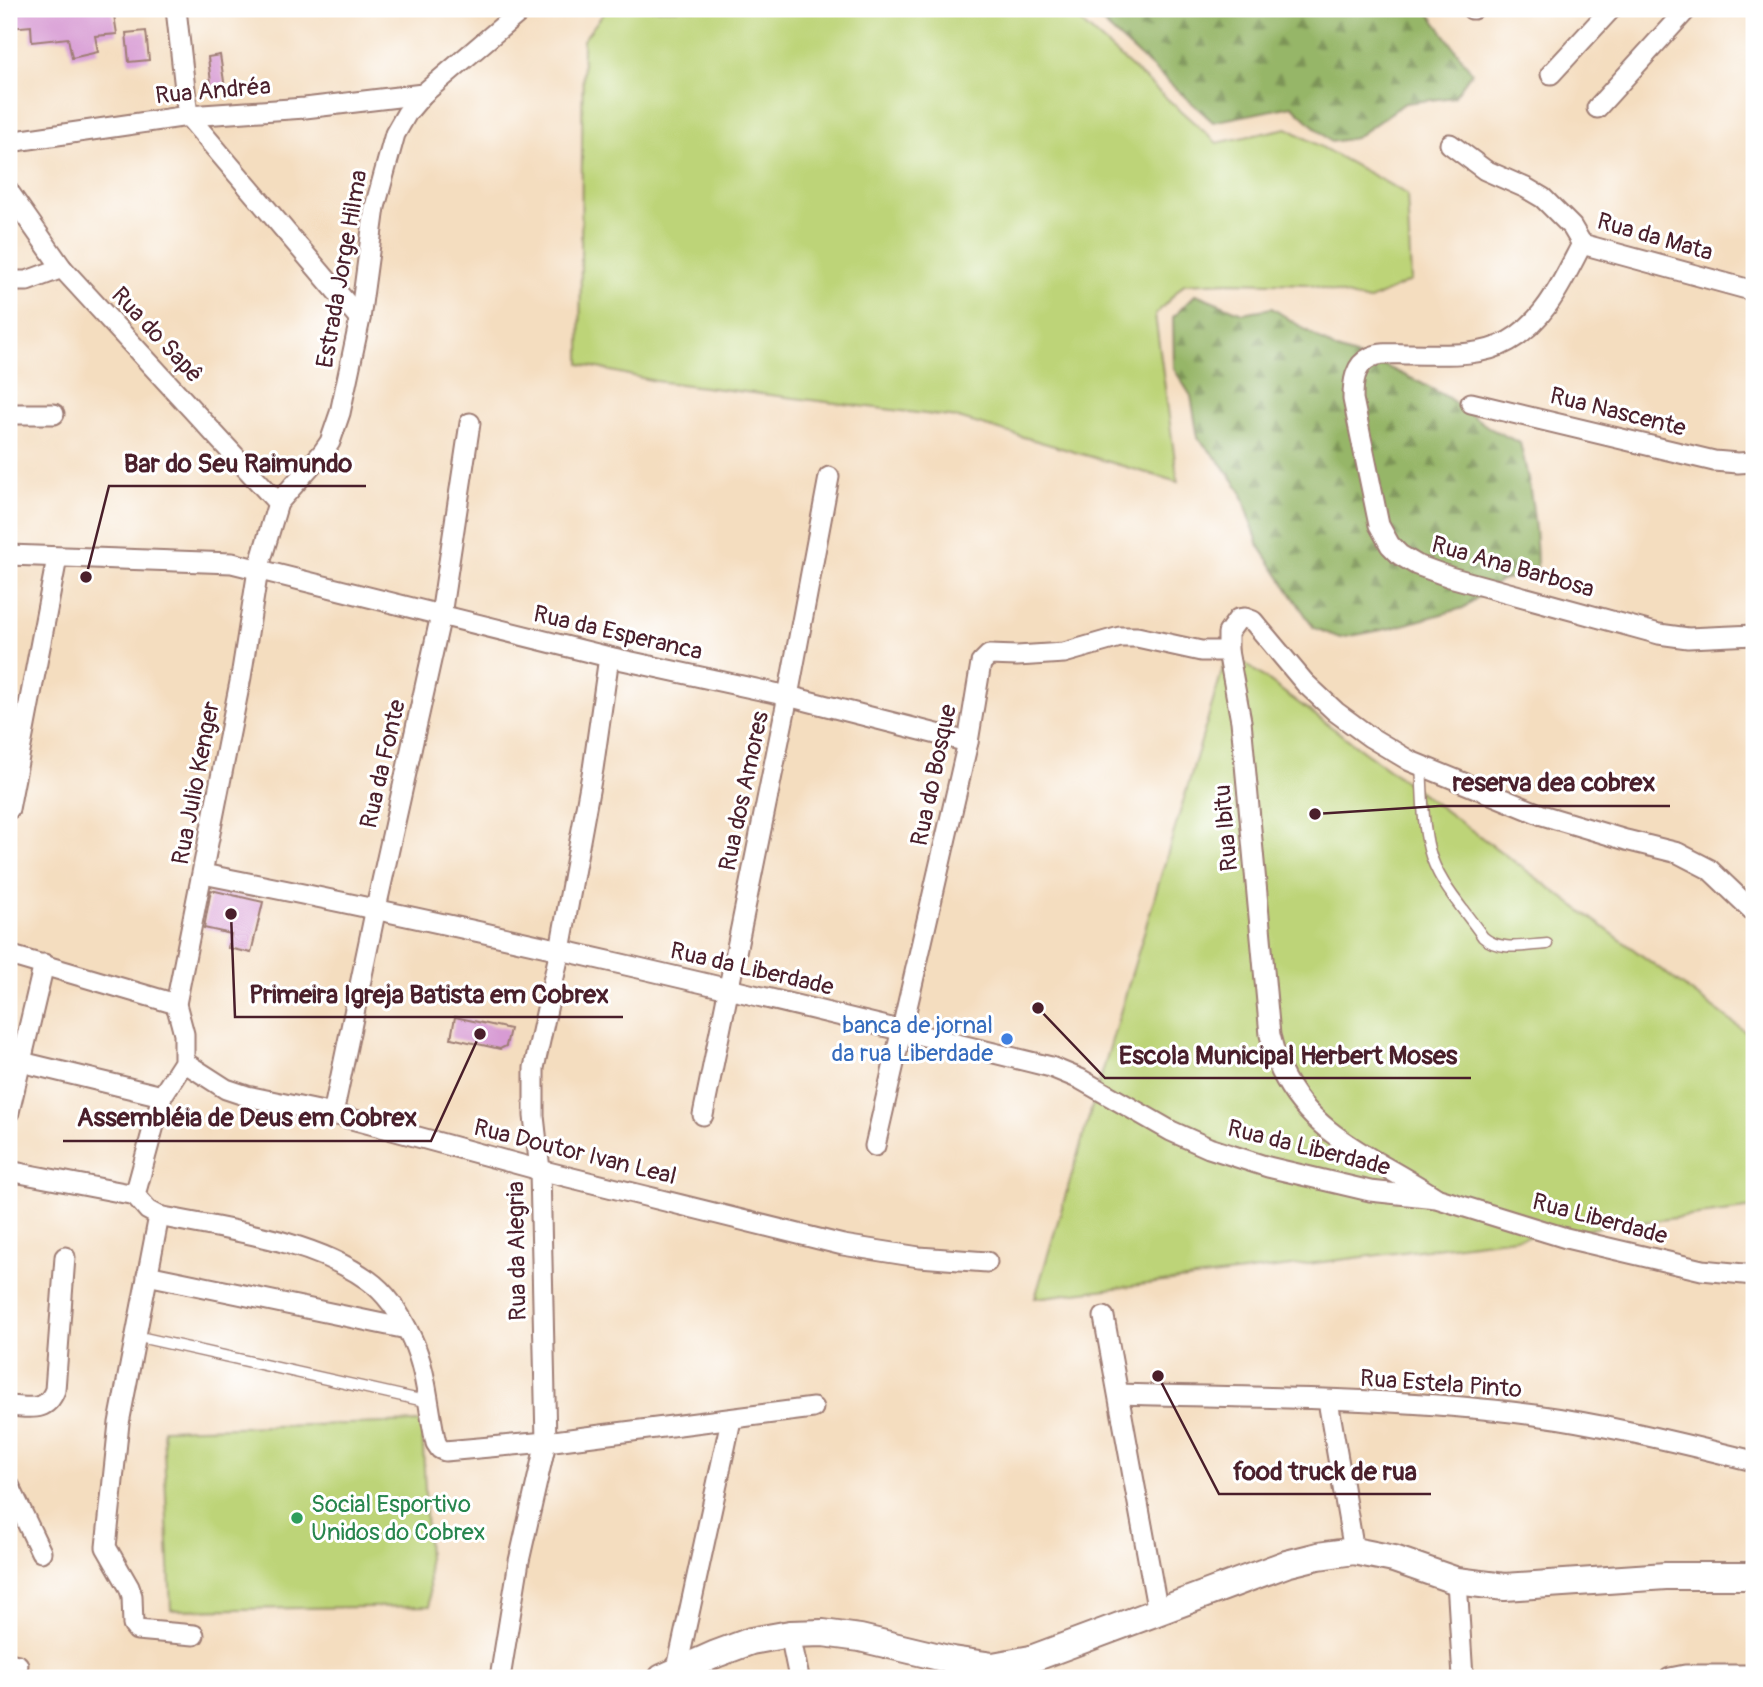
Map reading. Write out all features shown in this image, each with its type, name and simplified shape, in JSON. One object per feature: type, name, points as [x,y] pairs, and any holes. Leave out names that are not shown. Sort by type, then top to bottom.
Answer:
[{"type":"street","points":[[176,9],[188,116],[360,319]]},
{"type":"street","name":"Estrada Jorge Hilma","points":[[258,570],[278,503],[330,442],[340,413],[360,319],[375,207],[395,134],[407,113],[423,94],[523,9]]},
{"type":"street","points":[[1551,74],[1611,9]]},
{"type":"street","points":[[1597,108],[1687,9]]},
{"type":"street","name":"Rua Andréa","points":[[9,142],[188,116],[423,94]]},
{"type":"street","name":"Rua da Mata","points":[[1450,144],[1485,170],[1543,198],[1572,227],[1582,244],[1754,291]]},
{"type":"street","name":"Rua do Sapê","points":[[9,192],[62,268],[278,503]]},
{"type":"street","name":"Rua Ana Barbosa","points":[[1582,244],[1540,316],[1506,343],[1478,352],[1372,356],[1358,369],[1353,379],[1353,399],[1379,525],[1390,545],[1400,555],[1417,565],[1450,577],[1659,634],[1688,638],[1754,635]]},
{"type":"street","points":[[9,281],[27,281],[62,268]]},
{"type":"street","name":"Rua Nascente","points":[[1471,403],[1714,461],[1754,462]]},
{"type":"street","points":[[9,414],[54,414]]},
{"type":"street","name":"Rua da Fonte","points":[[333,1114],[441,615],[470,423]]},
{"type":"street","name":"Rua dos Amores","points":[[703,1115],[788,696],[829,477]]},
{"type":"street","name":"Rua da Esperanca","points":[[9,555],[232,563],[609,657],[788,696],[968,742]]},
{"type":"street","points":[[9,809],[57,558]]},
{"type":"street","name":"Rua Julio Kenger","points":[[176,1004],[241,677],[258,570]]},
{"type":"street","name":"Rua Ibitu","points":[[1421,766],[1370,737],[1336,712],[1305,683],[1253,621],[1238,619],[1232,625],[1228,633],[1228,650],[1241,721],[1270,1035],[1280,1070],[1296,1095],[1319,1122],[1365,1157],[1436,1198]]},
{"type":"street","name":"Rua do Bosque","points":[[875,1146],[968,742],[981,663],[989,654],[1017,656],[1064,653],[1120,637],[1137,637],[1201,651],[1228,650]]},
{"type":"street","name":"Rua da Alegria","points":[[500,1678],[519,1561],[546,1442],[540,1170],[534,1116],[534,1068],[560,950],[593,769],[609,657]]},
{"type":"street","points":[[1421,766],[1542,815],[1626,841],[1678,853],[1709,869],[1754,912]]},
{"type":"street","name":"Rua da Liberdade","points":[[203,874],[376,908],[729,988],[1051,1067],[1080,1079],[1171,1131],[1209,1148],[1268,1167],[1370,1191],[1436,1198]]},
{"type":"street","points":[[9,955],[176,1004],[186,1049],[184,1062],[162,1096],[135,1195]]},
{"type":"street","points":[[9,1112],[14,1060],[44,964]]},
{"type":"street","points":[[14,1060],[162,1096]]},
{"type":"street","name":"Rua Doutor Ivan Leal","points":[[184,1062],[226,1089],[247,1096],[333,1114],[540,1170],[843,1245],[919,1257],[987,1262]]},
{"type":"street","points":[[9,1171],[135,1195],[148,1210],[159,1216],[284,1242],[336,1262],[369,1280],[394,1307],[407,1329],[419,1360],[436,1443],[445,1451],[546,1442],[813,1408]]},
{"type":"street","name":"Rua Liberdade","points":[[1436,1198],[1566,1238],[1702,1270],[1754,1275]]},
{"type":"street","points":[[159,1216],[119,1423],[106,1547],[129,1587],[133,1625],[136,1630],[194,1635]]},
{"type":"street","points":[[9,1406],[36,1408],[51,1400],[55,1390],[65,1257]]},
{"type":"street","points":[[147,1275],[407,1329]]},
{"type":"street","points":[[1104,1317],[1158,1614]]},
{"type":"street","name":"Rua Estela Pinto","points":[[1119,1394],[1424,1404],[1535,1415],[1606,1427],[1754,1461]]},
{"type":"street","points":[[1328,1401],[1354,1551]]},
{"type":"street","points":[[669,1676],[731,1420]]},
{"type":"street","points":[[9,1485],[41,1552]]},
{"type":"street","points":[[669,1676],[739,1646],[790,1634],[824,1633],[860,1638],[993,1672],[1158,1614],[1286,1564],[1354,1551],[1394,1559],[1457,1581],[1505,1587],[1666,1576],[1754,1576]]},
{"type":"street","points":[[1457,1581],[1463,1678]]},
{"type":"street","points":[[790,1634],[799,1678]]},
{"type":"street","points":[[1670,1678],[1685,1675],[1754,1675]]},
{"type":"lane","points":[[1421,766],[1426,828],[1433,861],[1441,878],[1489,943],[1500,947],[1547,944]]},
{"type":"lane","points":[[135,1336],[429,1402]]},
{"type":"green space","points":[[607,9],[1066,9],[1217,143],[1287,128],[1407,194],[1411,281],[1368,301],[1307,284],[1184,284],[1155,315],[1178,482],[958,418],[655,381],[580,364],[583,40]]},
{"type":"green space","points":[[1087,9],[1426,9],[1472,72],[1454,97],[1405,103],[1355,138],[1331,142],[1292,106],[1213,122]]},
{"type":"green space","points":[[1196,294],[1242,313],[1272,308],[1337,350],[1385,366],[1419,382],[1447,397],[1491,429],[1520,443],[1533,507],[1537,572],[1501,580],[1463,608],[1392,628],[1340,638],[1314,628],[1259,546],[1241,491],[1222,464],[1198,438],[1191,396],[1174,369],[1173,317]]},
{"type":"green space","points":[[1228,651],[1754,1038],[1754,1208],[1035,1298]]},
{"type":"green space","name":"Social Esportivo Unidos do Cobrex","points":[[422,1422],[430,1606],[171,1610],[163,1429]]},
{"type":"building","points":[[9,9],[113,9],[117,34],[95,36],[98,52],[72,58],[68,38],[32,42],[31,26],[9,28]]},
{"type":"building","points":[[146,31],[149,60],[129,62],[126,33]]},
{"type":"building","points":[[220,55],[225,88],[212,91],[208,57]]},
{"type":"building","points":[[211,890],[263,902],[251,953],[228,948],[231,934],[204,928]]},
{"type":"building","points":[[455,1017],[510,1029],[506,1046],[500,1049],[451,1038]]},
{"type":"place","name":"Bar do Seu Raimundo","points":[[86,577]]},
{"type":"place","name":"reserva dea cobrex","points":[[1315,814]]},
{"type":"place","name":"Primeira Igreja Batista em Cobrex","points":[[231,914]]},
{"type":"place","name":"Escola Municipal Herbert Moses","points":[[1038,1008]]},
{"type":"place","name":"Assembléia de Deus em Cobrex","points":[[480,1034]]},
{"type":"place","name":"banca de jornal da rua Liberdade","points":[[1007,1039]]},
{"type":"place","name":"food truck de rua","points":[[1158,1376]]},
{"type":"place","name":"Social Esportivo Unidos do Cobrex","points":[[297,1518]]}]
